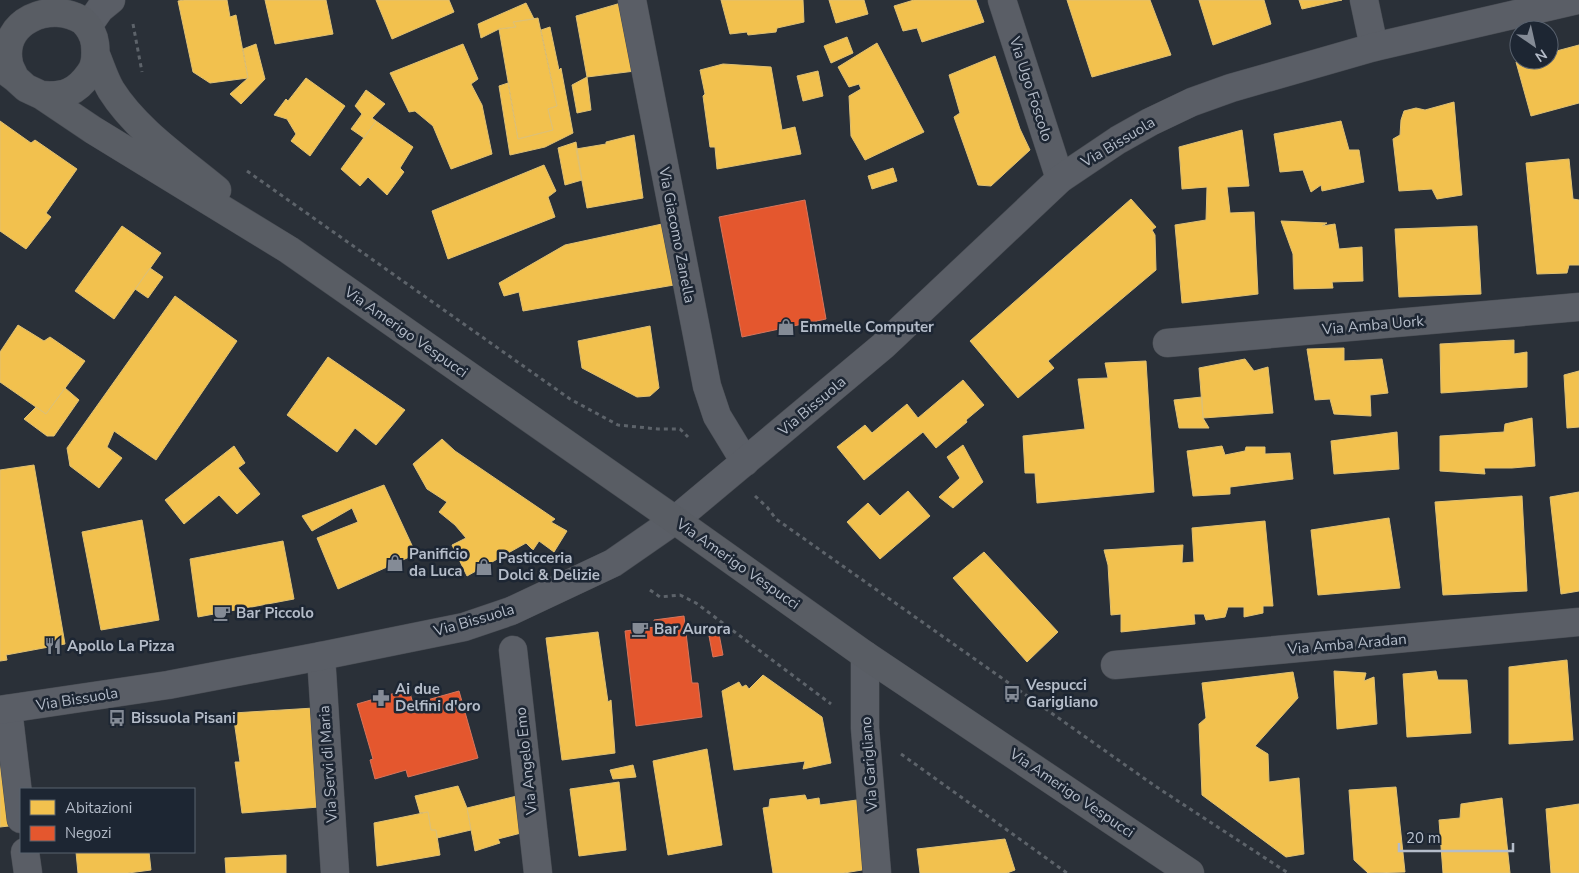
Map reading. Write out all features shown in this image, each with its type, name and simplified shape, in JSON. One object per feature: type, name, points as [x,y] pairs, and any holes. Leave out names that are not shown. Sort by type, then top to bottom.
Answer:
[{"type":"main road","points":[[0,12],[32,12],[63,4],[88,26]]},
{"type":"main road","name":"Via Amerigo Vespucci","points":[[32,12],[20,21],[11,34],[7,49],[8,72],[26,88],[289,250],[675,520],[864,655],[1190,873]]},
{"type":"main road","name":"Via Amerigo Vespucci","points":[[88,26],[94,40],[96,55],[110,89],[123,107],[142,128],[289,250]]},
{"type":"main road","points":[[40,95],[56,96],[71,92],[83,83],[92,70],[96,55]]},
{"type":"street","points":[[88,26],[100,9],[111,0]]},
{"type":"street","name":"Via Giacomo Zanella","points":[[632,0],[707,386],[717,416],[745,462]]},
{"type":"street","name":"Via Ugo Foscolo","points":[[1002,0],[1060,179]]},
{"type":"street","points":[[1364,0],[1374,47]]},
{"type":"street","name":"Via Bissuola","points":[[4,710],[168,685],[321,656],[464,627],[510,611],[613,563],[675,520],[882,346],[1060,179],[1118,140],[1192,102],[1231,88],[1374,47],[1577,0]]},
{"type":"street","name":"Via Amba Uork","points":[[1167,343],[1579,307]]},
{"type":"street","name":"Via Amba Aradan","points":[[1115,665],[1579,622]]},
{"type":"street","name":"Via Angelo Emo","points":[[513,650],[538,873]]},
{"type":"street","name":"Via Garigliano","points":[[864,655],[865,728],[877,873]]},
{"type":"street","name":"Via Servi di Maria","points":[[321,656],[335,873]]},
{"type":"street","points":[[4,710],[20,813]]},
{"type":"street","points":[[25,853],[28,873]]},
{"type":"path","points":[[132,22],[142,74]]},
{"type":"path","points":[[246,170],[570,399],[618,425],[680,429],[692,440]]},
{"type":"path","points":[[760,500],[776,519],[1155,786],[1288,873]]},
{"type":"path","points":[[650,590],[660,597],[680,595],[706,610],[836,707]]},
{"type":"path","points":[[899,752],[1067,873]]},
{"type":"building: Abitazioni","points":[[227,0],[230,17],[236,15],[248,78],[210,83],[193,72],[178,1]]},
{"type":"building: Abitazioni","points":[[265,0],[326,0],[333,34],[275,44]]},
{"type":"building: Abitazioni","points":[[376,0],[449,0],[454,12],[392,39]]},
{"type":"building: Abitazioni","points":[[721,0],[803,0],[804,22],[777,28],[776,32],[748,35],[747,32],[730,34]]},
{"type":"building: Abitazioni","points":[[829,0],[864,0],[868,14],[836,23]]},
{"type":"building: Abitazioni","points":[[914,0],[976,0],[984,22],[922,42],[917,28],[903,31],[894,6]]},
{"type":"building: Abitazioni","points":[[1067,0],[1150,0],[1171,55],[1092,77]]},
{"type":"building: Abitazioni","points":[[1199,0],[1264,0],[1271,24],[1213,45]]},
{"type":"building: Abitazioni","points":[[1299,0],[1342,0],[1302,9]]},
{"type":"building: Abitazioni","points":[[526,3],[534,19],[513,22],[516,27],[499,29],[481,38],[478,24]]},
{"type":"building: Abitazioni","points":[[621,3],[635,71],[587,77],[576,16]]},
{"type":"building: Abitazioni","points":[[538,18],[557,106],[548,109],[553,130],[518,139],[499,29],[516,27],[513,22]]},
{"type":"building: Abitazioni","points":[[550,27],[559,70],[561,68],[573,133],[545,147],[510,155],[499,86],[508,83],[518,139],[553,130],[548,109],[557,106],[541,30]]},
{"type":"building: Abitazioni","points":[[847,37],[853,53],[831,63],[824,46]]},
{"type":"building: Abitazioni","points":[[877,43],[924,132],[865,160],[851,136],[849,96],[861,89],[859,84],[849,87],[838,67]]},
{"type":"building: Abitazioni","points":[[256,44],[265,79],[241,104],[230,94],[248,78],[243,49]]},
{"type":"building: Abitazioni","points":[[463,44],[478,79],[471,84],[482,105],[492,154],[451,169],[433,126],[415,111],[409,112],[390,73]]},
{"type":"building: Abitazioni","points":[[1579,45],[1579,103],[1531,116],[1518,70],[1559,70],[1559,50]]},
{"type":"building: Abitazioni","points":[[995,56],[1020,129],[1030,150],[991,186],[978,185],[954,117],[960,113],[949,75]]},
{"type":"building: Abitazioni","points":[[723,64],[771,67],[782,130],[795,127],[801,154],[717,169],[715,147],[710,147],[703,96],[705,94],[700,70]]},
{"type":"building: Abitazioni","points":[[818,71],[823,96],[803,101],[797,76]]},
{"type":"building: Abitazioni","points":[[587,77],[591,110],[577,113],[572,85]]},
{"type":"building: Abitazioni","points":[[306,78],[345,106],[310,156],[291,141],[296,134],[287,119],[274,115]]},
{"type":"building: Abitazioni","points":[[366,90],[385,104],[372,118],[376,121],[364,138],[351,129],[362,114],[355,106]]},
{"type":"building: Abitazioni","points":[[1454,102],[1462,195],[1437,199],[1432,189],[1399,191],[1393,139],[1400,135],[1404,111],[1416,108],[1425,110]]},
{"type":"building: Abitazioni","points":[[0,121],[31,143],[35,140],[77,169],[46,213],[51,217],[26,249],[0,231]]},
{"type":"building: Abitazioni","points":[[376,121],[413,147],[400,168],[404,172],[387,195],[368,177],[360,186],[341,169]]},
{"type":"building: Abitazioni","points":[[1341,121],[1349,150],[1359,150],[1364,182],[1322,191],[1321,185],[1311,192],[1303,170],[1280,172],[1274,134]]},
{"type":"building: Abitazioni","points":[[1242,130],[1249,186],[1227,187],[1230,213],[1254,212],[1258,294],[1182,303],[1175,225],[1206,220],[1207,187],[1182,189],[1179,147]]},
{"type":"building: Abitazioni","points":[[634,135],[643,198],[587,208],[576,149],[606,144],[606,142]]},
{"type":"building: Abitazioni","points":[[576,142],[582,180],[565,185],[558,148]]},
{"type":"building: Abitazioni","points":[[1569,159],[1573,199],[1579,200],[1579,265],[1569,265],[1567,273],[1537,274],[1526,163]]},
{"type":"building: Abitazioni","points":[[544,165],[556,191],[548,197],[555,217],[448,259],[432,211]]},
{"type":"building: Abitazioni","points":[[893,168],[897,181],[872,189],[868,176]]},
{"type":"building: Abitazioni","points":[[1131,199],[1156,227],[1152,230],[1155,235],[1156,270],[1048,361],[1054,368],[1018,398],[970,341]]},
{"type":"building: Abitazioni","points":[[1281,221],[1327,223],[1322,226],[1335,224],[1339,249],[1362,247],[1363,281],[1332,282],[1333,288],[1294,289],[1293,254]]},
{"type":"building: Abitazioni","points":[[662,224],[674,285],[523,311],[519,292],[504,296],[499,283],[565,245]]},
{"type":"building: Abitazioni","points":[[122,226],[161,253],[114,319],[75,291]]},
{"type":"building: Abitazioni","points":[[1477,226],[1481,294],[1399,297],[1395,229]]},
{"type":"building: Abitazioni","points":[[150,268],[163,277],[148,298],[135,289]]},
{"type":"building: Abitazioni","points":[[175,296],[237,341],[156,460],[114,431],[107,447],[122,458],[99,488],[70,466],[67,448]]},
{"type":"building: Abitazioni","points":[[18,325],[44,341],[50,337],[85,361],[46,414],[0,382],[0,352]]},
{"type":"building: Abitazioni","points":[[650,326],[659,388],[650,396],[637,397],[582,368],[578,341]]},
{"type":"building: Abitazioni","points":[[1514,340],[1514,354],[1527,352],[1527,387],[1441,393],[1440,344]]},
{"type":"building: Abitazioni","points":[[1344,348],[1344,361],[1382,359],[1388,393],[1370,395],[1371,416],[1334,414],[1330,399],[1315,400],[1307,349]]},
{"type":"building: Abitazioni","points":[[328,357],[405,410],[376,445],[355,428],[337,452],[287,415]]},
{"type":"building: Abitazioni","points":[[1245,359],[1254,371],[1268,367],[1273,413],[1203,418],[1199,368]]},
{"type":"building: Abitazioni","points":[[1146,361],[1154,492],[1037,503],[1035,473],[1025,473],[1023,436],[1085,429],[1078,379],[1108,378],[1105,363]]},
{"type":"building: Abitazioni","points":[[1579,371],[1579,427],[1567,428],[1564,375]]},
{"type":"building: Abitazioni","points":[[963,380],[984,405],[936,448],[923,432],[864,480],[837,447],[865,425],[872,433],[907,404],[918,418]]},
{"type":"building: Abitazioni","points":[[65,388],[79,400],[54,436],[47,436],[24,419],[36,407],[46,414]]},
{"type":"building: Abitazioni","points":[[1202,397],[1203,418],[1209,428],[1179,428],[1174,400]]},
{"type":"building: Abitazioni","points":[[1532,418],[1535,466],[1484,468],[1485,474],[1440,471],[1440,436],[1504,432],[1505,424]]},
{"type":"building: Abitazioni","points":[[1397,432],[1399,469],[1334,474],[1331,441]]},
{"type":"building: Abitazioni","points":[[442,439],[455,451],[555,519],[551,522],[567,531],[554,552],[539,541],[533,550],[526,543],[467,576],[452,545],[466,538],[455,525],[439,512],[447,502],[427,489],[413,464]]},
{"type":"building: Abitazioni","points":[[963,445],[983,482],[953,508],[939,497],[960,478],[947,457]]},
{"type":"building: Abitazioni","points":[[234,446],[245,463],[238,468],[260,494],[237,514],[219,495],[184,524],[165,500]]},
{"type":"building: Abitazioni","points":[[1222,446],[1225,455],[1245,451],[1246,447],[1265,447],[1265,454],[1290,453],[1293,479],[1230,487],[1230,494],[1193,496],[1187,451]]},
{"type":"building: Abitazioni","points":[[34,465],[65,644],[6,655],[7,660],[0,661],[0,470]]},
{"type":"building: Abitazioni","points":[[384,485],[416,554],[338,589],[317,538],[358,522],[352,508],[312,531],[302,516]]},
{"type":"building: Abitazioni","points":[[908,491],[930,516],[880,559],[847,522],[868,503],[880,516]]},
{"type":"building: Abitazioni","points":[[1579,492],[1579,591],[1561,594],[1550,497]]},
{"type":"building: Abitazioni","points":[[1522,496],[1527,591],[1443,595],[1435,502]]},
{"type":"building: Abitazioni","points":[[1389,518],[1400,588],[1318,595],[1311,530]]},
{"type":"building: Abitazioni","points":[[142,520],[159,620],[101,630],[82,532]]},
{"type":"building: Abitazioni","points":[[1265,521],[1273,606],[1263,606],[1263,613],[1244,617],[1244,607],[1228,607],[1225,617],[1206,620],[1204,614],[1194,614],[1195,624],[1121,632],[1121,614],[1111,615],[1108,565],[1104,550],[1183,545],[1182,563],[1194,562],[1192,528]]},
{"type":"building: Abitazioni","points":[[283,541],[294,599],[198,617],[190,559]]},
{"type":"building: Abitazioni","points":[[984,552],[1058,632],[1027,662],[953,578]]},
{"type":"building: Abitazioni","points":[[598,632],[608,702],[611,700],[615,753],[562,760],[546,638]]},
{"type":"building: Abitazioni","points":[[1567,660],[1573,740],[1509,744],[1509,667]]},
{"type":"building: Abitazioni","points":[[1334,671],[1366,673],[1364,681],[1374,677],[1377,724],[1337,729]]},
{"type":"building: Abitazioni","points":[[1436,671],[1438,680],[1467,680],[1471,733],[1407,737],[1403,674]]},
{"type":"building: Abitazioni","points":[[1293,672],[1298,698],[1255,746],[1268,754],[1269,782],[1299,778],[1304,854],[1286,857],[1202,795],[1199,724],[1206,718],[1202,683]]},
{"type":"building: Abitazioni","points":[[763,675],[822,717],[831,763],[803,769],[805,761],[734,770],[722,691],[739,682],[742,687],[746,685],[749,689]]},
{"type":"building: Abitazioni","points":[[314,708],[319,807],[242,813],[235,762],[240,762],[233,713]]},
{"type":"building: Abitazioni","points":[[707,749],[722,845],[668,855],[653,761]]},
{"type":"building: Abitazioni","points":[[0,763],[2,763],[9,826],[0,827]]},
{"type":"building: Abitazioni","points":[[633,765],[636,777],[613,779],[610,770]]},
{"type":"building: Abitazioni","points":[[619,782],[626,850],[579,856],[570,789]]},
{"type":"building: Abitazioni","points":[[458,786],[467,808],[471,830],[437,838],[436,830],[431,830],[428,812],[420,813],[415,796]]},
{"type":"building: Abitazioni","points":[[1396,787],[1405,872],[1368,873],[1354,860],[1349,790]]},
{"type":"building: Abitazioni","points":[[805,795],[807,800],[819,798],[820,805],[857,800],[868,869],[844,873],[773,873],[763,808],[769,807],[770,799]]},
{"type":"building: Abitazioni","points":[[517,796],[525,832],[498,839],[500,843],[475,851],[467,808]]},
{"type":"building: Abitazioni","points":[[1502,798],[1510,873],[1443,873],[1439,820],[1460,818],[1461,804]]},
{"type":"building: Abitazioni","points":[[1579,804],[1579,873],[1551,873],[1546,809]]},
{"type":"building: Abitazioni","points":[[428,812],[431,830],[436,830],[440,855],[377,866],[374,823]]},
{"type":"building: Abitazioni","points":[[1005,839],[1015,870],[1007,873],[920,873],[917,849]]},
{"type":"building: Abitazioni","points":[[76,853],[149,853],[151,870],[128,873],[78,873]]},
{"type":"building: Abitazioni","points":[[286,855],[286,873],[226,873],[225,858]]},
{"type":"building: Negozi","points":[[805,200],[826,319],[742,337],[719,217]]},
{"type":"building: Negozi","points":[[684,616],[692,683],[698,683],[702,717],[636,726],[625,631],[655,627],[654,620]]},
{"type":"building: Negozi","points":[[719,634],[723,655],[713,657],[709,636]]},
{"type":"building: Negozi","points":[[409,689],[413,704],[459,691],[478,758],[408,777],[406,770],[375,779],[370,760],[373,759],[357,704]]},
{"type":"place","name":"Emmelle Computer","points":[[786,327]]},
{"type":"place","name":"Panificio da Luca","points":[[395,563]]},
{"type":"place","name":"Pasticceria Dolci & Delizie","points":[[484,567]]},
{"type":"place","name":"Bar Piccolo","points":[[222,613]]},
{"type":"place","name":"Bar Aurora","points":[[640,629]]},
{"type":"place","name":"Apollo La Pizza","points":[[53,646]]},
{"type":"place","name":"Vespucci Garigliano","points":[[1012,694]]},
{"type":"place","name":"Ai due Delfini d'oro","points":[[381,698]]},
{"type":"place","name":"Bissuola Pisani","points":[[117,718]]}]
